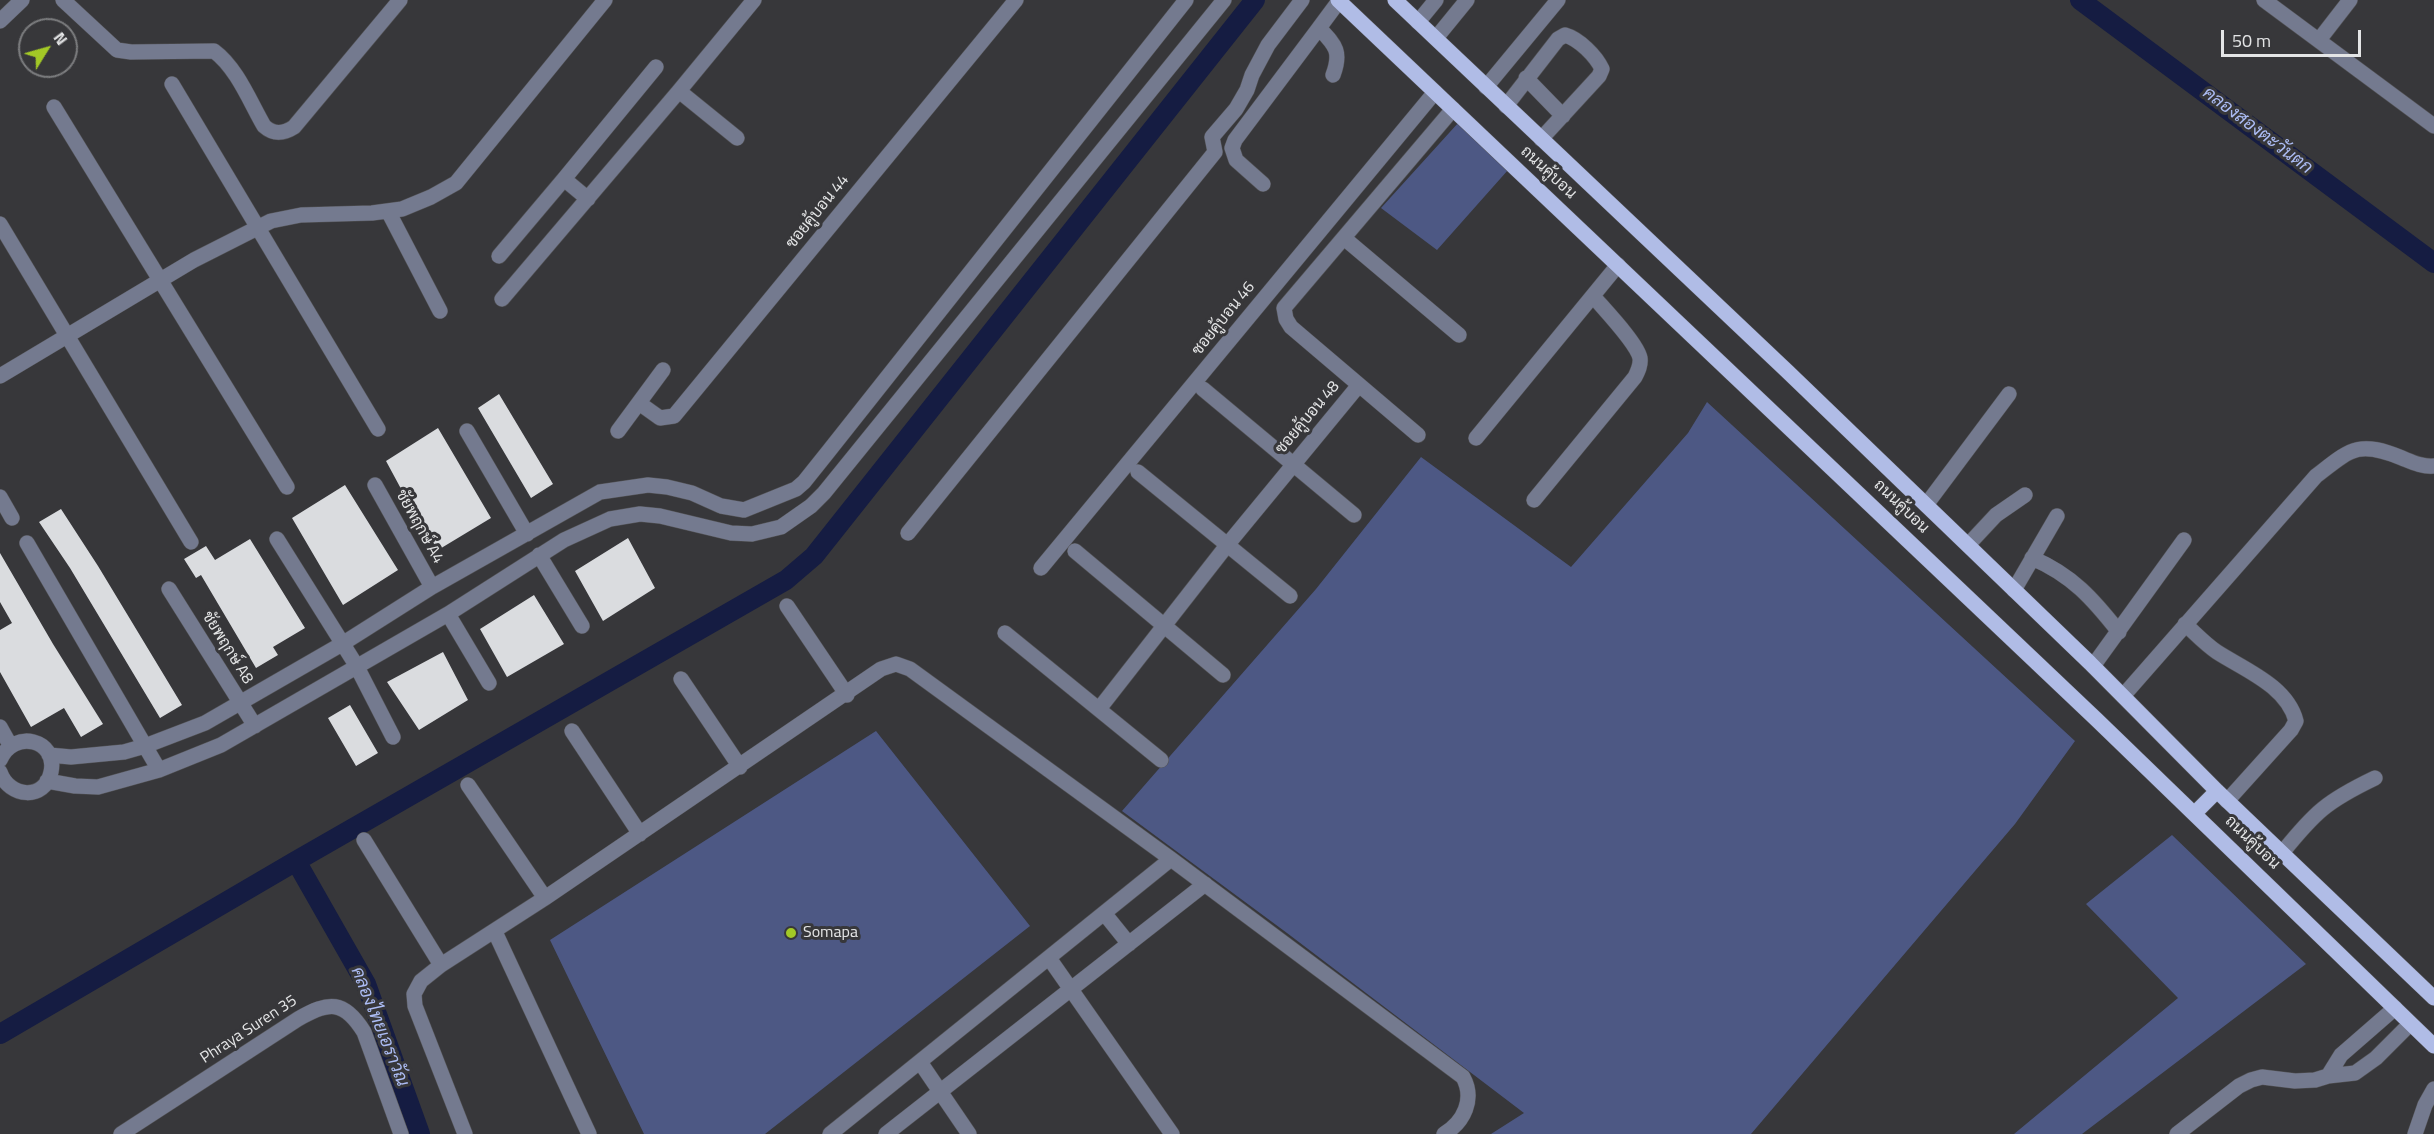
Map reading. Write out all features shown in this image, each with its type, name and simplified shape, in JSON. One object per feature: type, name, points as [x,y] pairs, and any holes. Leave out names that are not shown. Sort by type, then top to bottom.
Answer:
[{"type":"main road","name":"ถนนคู้บอน","points":[[1395,0],[1968,545],[2222,796],[2434,998]]},
{"type":"main road","name":"ถนนคู้บอน","points":[[1339,1],[2195,813],[2434,1046]]},
{"type":"main road","points":[[2195,813],[2222,796]]},
{"type":"street","points":[[0,21],[22,0]]},
{"type":"street","points":[[63,0],[117,50],[131,52],[214,51],[223,58],[231,70],[264,126],[271,132],[278,133],[294,127],[400,0]]},
{"type":"street","points":[[0,376],[194,260],[271,221],[301,215],[402,209],[431,198],[456,183],[604,0]]},
{"type":"street","points":[[502,299],[679,91],[753,0]]},
{"type":"street","name":"ซอยคู้บอน 44","points":[[639,403],[660,418],[674,416],[1016,0]]},
{"type":"street","points":[[49,755],[71,757],[124,752],[145,747],[205,723],[342,644],[432,587],[600,492],[648,485],[667,487],[692,493],[721,506],[744,510],[796,489],[858,415],[1186,0]]},
{"type":"street","points":[[47,781],[98,787],[159,770],[221,745],[356,665],[448,614],[564,540],[610,519],[640,514],[660,516],[731,533],[752,534],[781,527],[811,506],[1224,0]]},
{"type":"street","points":[[908,533],[1215,152],[1212,137],[1236,109],[1268,45],[1302,0]]},
{"type":"street","points":[[1418,22],[1436,0]]},
{"type":"street","points":[[1436,38],[1467,0]]},
{"type":"street","points":[[1486,87],[1558,0]]},
{"type":"street","points":[[2264,0],[2434,126]]},
{"type":"street","points":[[2319,40],[2350,0]]},
{"type":"street","points":[[1263,184],[1236,160],[1232,148],[1235,140],[1339,1]]},
{"type":"street","points":[[1319,28],[1336,49],[1338,57],[1333,75]]},
{"type":"street","points":[[1506,106],[1558,39],[1565,35],[1580,43],[1602,69],[1593,84],[1541,139]]},
{"type":"street","points":[[499,256],[656,67]]},
{"type":"street","points":[[1526,78],[1563,116]]},
{"type":"street","points":[[172,84],[378,429]]},
{"type":"street","points":[[679,91],[737,138]]},
{"type":"street","name":"ซอยคู้บอน 46","points":[[1041,568],[1435,92]]},
{"type":"street","points":[[54,107],[287,487]]},
{"type":"street","name":"ซอยคู้บอน 48","points":[[1099,710],[1162,626],[1359,385],[1291,327],[1284,314],[1284,308],[1453,109]]},
{"type":"street","points":[[564,178],[588,199]]},
{"type":"street","points":[[388,211],[440,311]]},
{"type":"street","points":[[0,224],[191,542]]},
{"type":"street","points":[[1344,238],[1459,335]]},
{"type":"street","points":[[1476,438],[1618,265]]},
{"type":"street","points":[[1534,500],[1635,377],[1641,364],[1640,356],[1633,345],[1593,296]]},
{"type":"street","points":[[618,431],[663,370]]},
{"type":"street","points":[[1359,385],[1418,435]]},
{"type":"street","points":[[1203,389],[1353,515]]},
{"type":"street","points":[[1926,505],[2009,394]]},
{"type":"street","points":[[467,431],[527,534]]},
{"type":"street","points":[[2122,696],[2316,476],[2337,459],[2354,449],[2369,447],[2418,464],[2434,466]]},
{"type":"street","points":[[1138,472],[1290,596]]},
{"type":"street","name":"ชัยพฤกษ์ A4","points":[[375,485],[432,587]]},
{"type":"street","points":[[796,489],[811,506]]},
{"type":"street","points":[[1968,545],[1996,515],[2025,495]]},
{"type":"street","points":[[0,497],[12,518]]},
{"type":"street","points":[[2014,590],[2057,516]]},
{"type":"street","points":[[277,539],[356,665],[393,737]]},
{"type":"street","points":[[2093,666],[2184,540]]},
{"type":"street","points":[[27,543],[159,770]]},
{"type":"street","points":[[1075,551],[1223,675]]},
{"type":"street","points":[[539,555],[582,626]]},
{"type":"street","points":[[2032,558],[2056,568],[2078,585],[2094,601],[2118,632]]},
{"type":"street","name":"ชัยพฤกษ์ A8","points":[[169,589],[255,726]]},
{"type":"street","points":[[787,606],[847,694]]},
{"type":"street","points":[[448,614],[489,684]]},
{"type":"street","points":[[2185,624],[2217,652],[2236,662],[2286,699],[2293,710],[2296,722],[2291,730],[2222,796]]},
{"type":"street","points":[[1005,633],[1161,760]]},
{"type":"street","points":[[465,1134],[415,1006],[414,994],[421,981],[441,965],[495,932],[885,668],[896,664],[907,667],[1171,859],[1463,1077],[1468,1090],[1465,1112],[1455,1127],[1444,1134]]},
{"type":"street","points":[[681,679],[740,767]]},
{"type":"street","points":[[0,728],[10,745]]},
{"type":"street","points":[[572,731],[640,834]]},
{"type":"street","points":[[0,760],[10,745],[20,740],[32,741],[42,746],[49,755],[51,773],[40,789],[20,792],[10,787],[0,772]]},
{"type":"street","points":[[2282,854],[2308,821],[2323,807],[2339,795],[2375,778]]},
{"type":"street","points":[[468,785],[545,898]]},
{"type":"street","points":[[364,840],[441,965]]},
{"type":"street","points":[[830,1134],[1171,859]]},
{"type":"street","points":[[886,1134],[1205,884]]},
{"type":"street","points":[[1104,914],[1129,944]]},
{"type":"street","points":[[495,932],[589,1134]]},
{"type":"street","points":[[1049,958],[1172,1134]]},
{"type":"street","name":"Phraya Suren 35","points":[[121,1134],[298,1019],[315,1009],[332,1005],[345,1008],[355,1017],[364,1032],[401,1134]]},
{"type":"street","points":[[2328,1076],[2341,1055],[2395,1008]]},
{"type":"street","points":[[2177,1134],[2239,1086],[2251,1080],[2262,1077],[2295,1081],[2315,1080],[2355,1073],[2376,1058],[2410,1024]]},
{"type":"street","points":[[920,1062],[969,1134]]},
{"type":"street","points":[[2415,1134],[2425,1105],[2434,1089]]},
{"type":"shaded area","points":[[1459,122],[1508,170],[1437,250],[1381,208]]},
{"type":"shaded area","points":[[1707,402],[2075,741],[2015,824],[1751,1134],[1491,1134],[1524,1113],[1122,811],[1316,589],[1421,457],[1571,567],[1688,433]]},
{"type":"shaded area","name":"Somapa","points":[[876,731],[1030,926],[765,1134],[644,1134],[550,940]]},
{"type":"shaded area","points":[[2172,835],[2306,964],[2082,1134],[2014,1134],[2178,998],[2086,904]]},
{"type":"building","points":[[499,394],[553,484],[531,498],[478,408]]},
{"type":"building","points":[[438,428],[491,518],[438,550],[413,511],[386,461]]},
{"type":"building","points":[[345,485],[398,570],[343,605],[292,518]]},
{"type":"building","points":[[61,509],[182,705],[160,718],[70,568],[39,522]]},
{"type":"building","points":[[628,538],[655,588],[603,621],[575,571]]},
{"type":"building","points":[[250,539],[305,628],[273,647],[278,655],[256,668],[201,575],[196,578],[184,559],[206,546],[215,560]]},
{"type":"building","points":[[0,553],[103,724],[81,737],[64,708],[31,727],[0,672],[0,630],[12,623],[0,602]]},
{"type":"building","points":[[534,595],[564,644],[507,677],[480,629]]},
{"type":"building","points":[[443,652],[468,700],[419,730],[387,682]]},
{"type":"building","points":[[350,705],[378,753],[356,766],[328,718]]},
{"type":"waterway","points":[[0,1034],[786,580],[814,556],[1255,0]]},
{"type":"waterway","name":"คลองสองตะวันตก","points":[[2080,0],[2434,263]]},
{"type":"waterway","name":"คลองไทยเอราวัณ","points":[[296,861],[366,984],[420,1134]]},
{"type":"place","name":"Somapa","points":[[791,933]]}]
